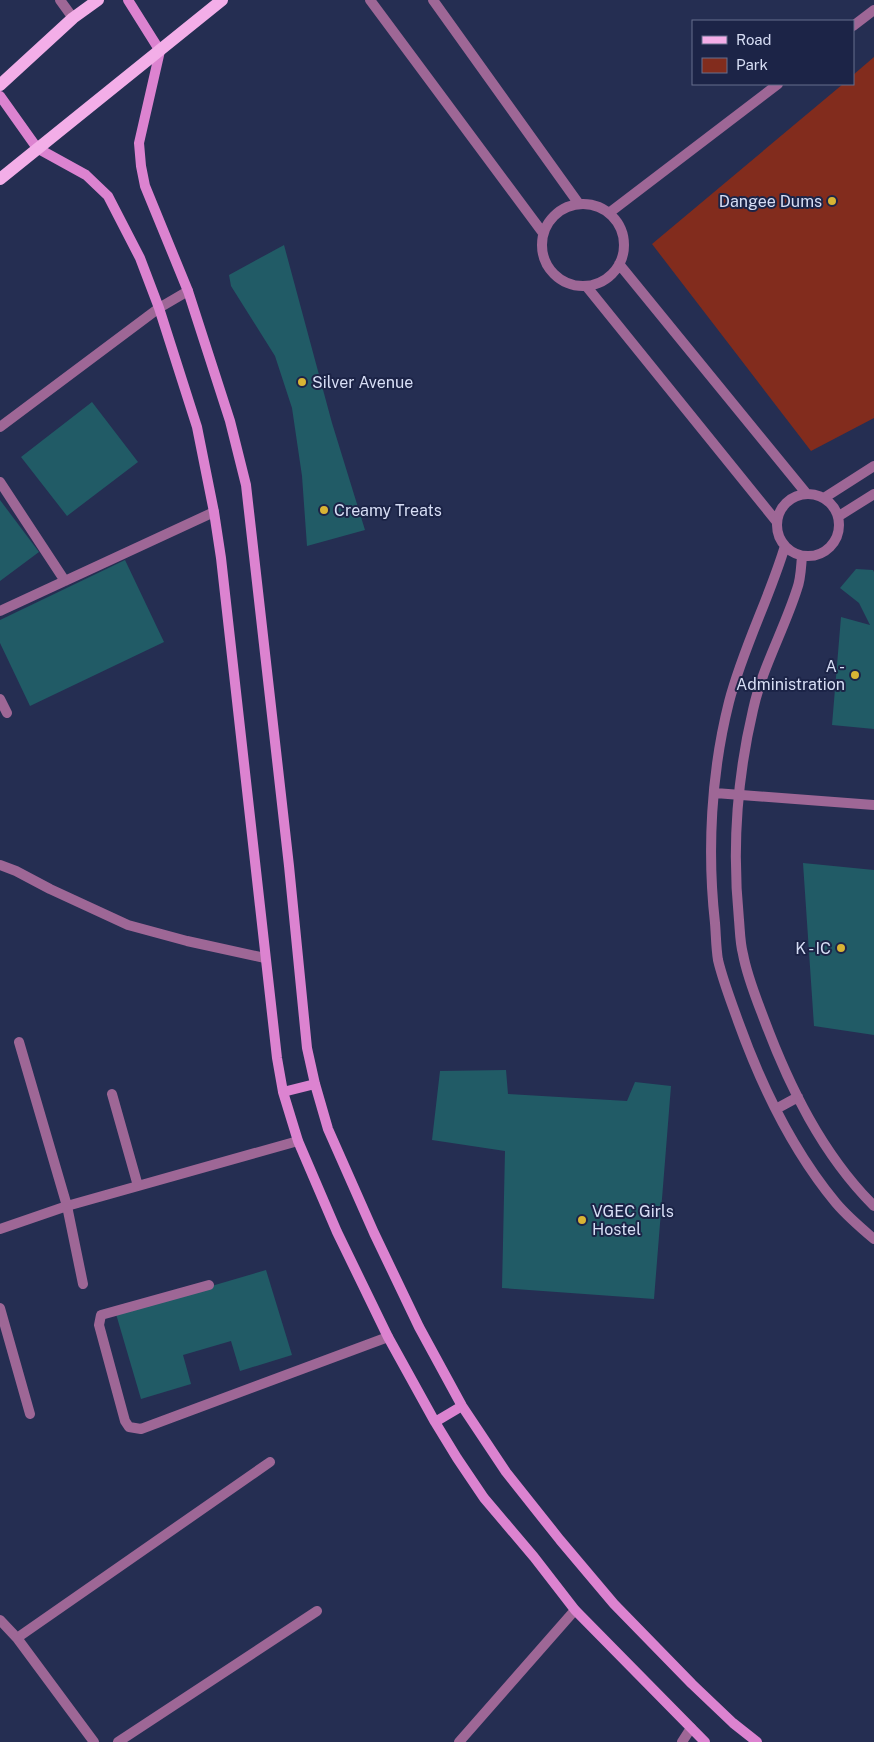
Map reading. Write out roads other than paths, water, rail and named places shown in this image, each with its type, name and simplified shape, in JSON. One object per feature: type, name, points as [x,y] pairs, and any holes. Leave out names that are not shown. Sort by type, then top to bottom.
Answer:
[{"type":"main road","points":[[0,85],[73,18],[98,0]]},
{"type":"main road","points":[[128,0],[160,51],[139,143],[140,166],[145,186],[188,291],[230,421],[246,485],[289,866],[307,1048],[328,1128],[374,1233],[419,1327],[462,1406],[523,1496],[614,1604],[692,1684],[733,1723],[757,1742]]},
{"type":"main road","points":[[0,179],[222,0]]},
{"type":"main road","points":[[0,96],[38,148],[86,175],[108,196],[140,258],[159,308],[197,427],[221,558],[277,1058],[283,1092],[298,1141],[337,1232],[388,1337],[435,1422],[484,1498],[534,1557],[575,1610],[705,1742]]},
{"type":"main road","points":[[283,1092],[315,1084]]},
{"type":"main road","points":[[435,1422],[462,1406]]},
{"type":"street","points":[[60,0],[73,18]]},
{"type":"street","points":[[370,0],[542,233]]},
{"type":"street","points":[[433,0],[579,204]]},
{"type":"street","points":[[854,25],[874,10]]},
{"type":"street","points":[[609,213],[777,85]]},
{"type":"street","points":[[579,204],[595,205],[609,213],[619,226],[624,241],[623,257],[615,271],[603,282],[587,287],[571,285],[556,277],[546,265],[541,249],[542,233],[550,219],[563,209],[579,204]]},
{"type":"street","points":[[619,264],[806,494]]},
{"type":"street","points":[[587,287],[776,522]]},
{"type":"street","points":[[0,427],[159,308],[188,291]]},
{"type":"street","points":[[824,498],[874,466]]},
{"type":"street","points":[[0,482],[65,581]]},
{"type":"street","points":[[806,494],[815,494],[833,505],[838,516],[840,528],[836,541],[827,550],[815,556],[802,556],[785,546],[778,535],[776,522],[779,512],[786,503],[795,496],[806,494]]},
{"type":"street","points":[[838,516],[874,494]]},
{"type":"street","points":[[0,611],[214,512]]},
{"type":"street","points":[[785,546],[775,578],[749,641],[729,702],[719,755],[715,793],[711,888],[718,959],[731,1002],[755,1067],[799,1151],[836,1203],[874,1240]]},
{"type":"street","points":[[802,556],[798,588],[772,650],[753,708],[743,758],[739,795],[736,887],[743,954],[754,995],[778,1057],[798,1097],[820,1138],[855,1187],[874,1206]]},
{"type":"street","points":[[0,699],[7,712]]},
{"type":"street","points":[[715,793],[874,805]]},
{"type":"street","points":[[0,865],[128,925],[187,941],[265,958]]},
{"type":"street","points":[[19,1042],[67,1206],[83,1284]]},
{"type":"street","points":[[112,1094],[138,1186]]},
{"type":"street","points":[[776,1109],[798,1097]]},
{"type":"street","points":[[0,1229],[67,1206],[298,1141]]},
{"type":"street","points":[[209,1285],[101,1315],[99,1325],[125,1421],[129,1427],[141,1429],[388,1337]]},
{"type":"street","points":[[0,1308],[30,1414]]},
{"type":"street","points":[[17,1638],[270,1462]]},
{"type":"street","points":[[458,1742],[575,1610]]},
{"type":"street","points":[[118,1742],[317,1611]]},
{"type":"street","points":[[0,1620],[17,1638],[94,1742]]},
{"type":"street","points":[[682,1742],[691,1728]]},
{"type":"place","name":"Dangee Dums","points":[[832,201]]},
{"type":"place","name":"Silver Avenue","points":[[302,382]]},
{"type":"place","name":"Creamy Treats","points":[[324,510]]},
{"type":"place","name":"A - Administration","points":[[855,675]]},
{"type":"place","name":"K - IC","points":[[841,948]]},
{"type":"place","name":"VGEC Girls Hostel","points":[[582,1220]]}]
